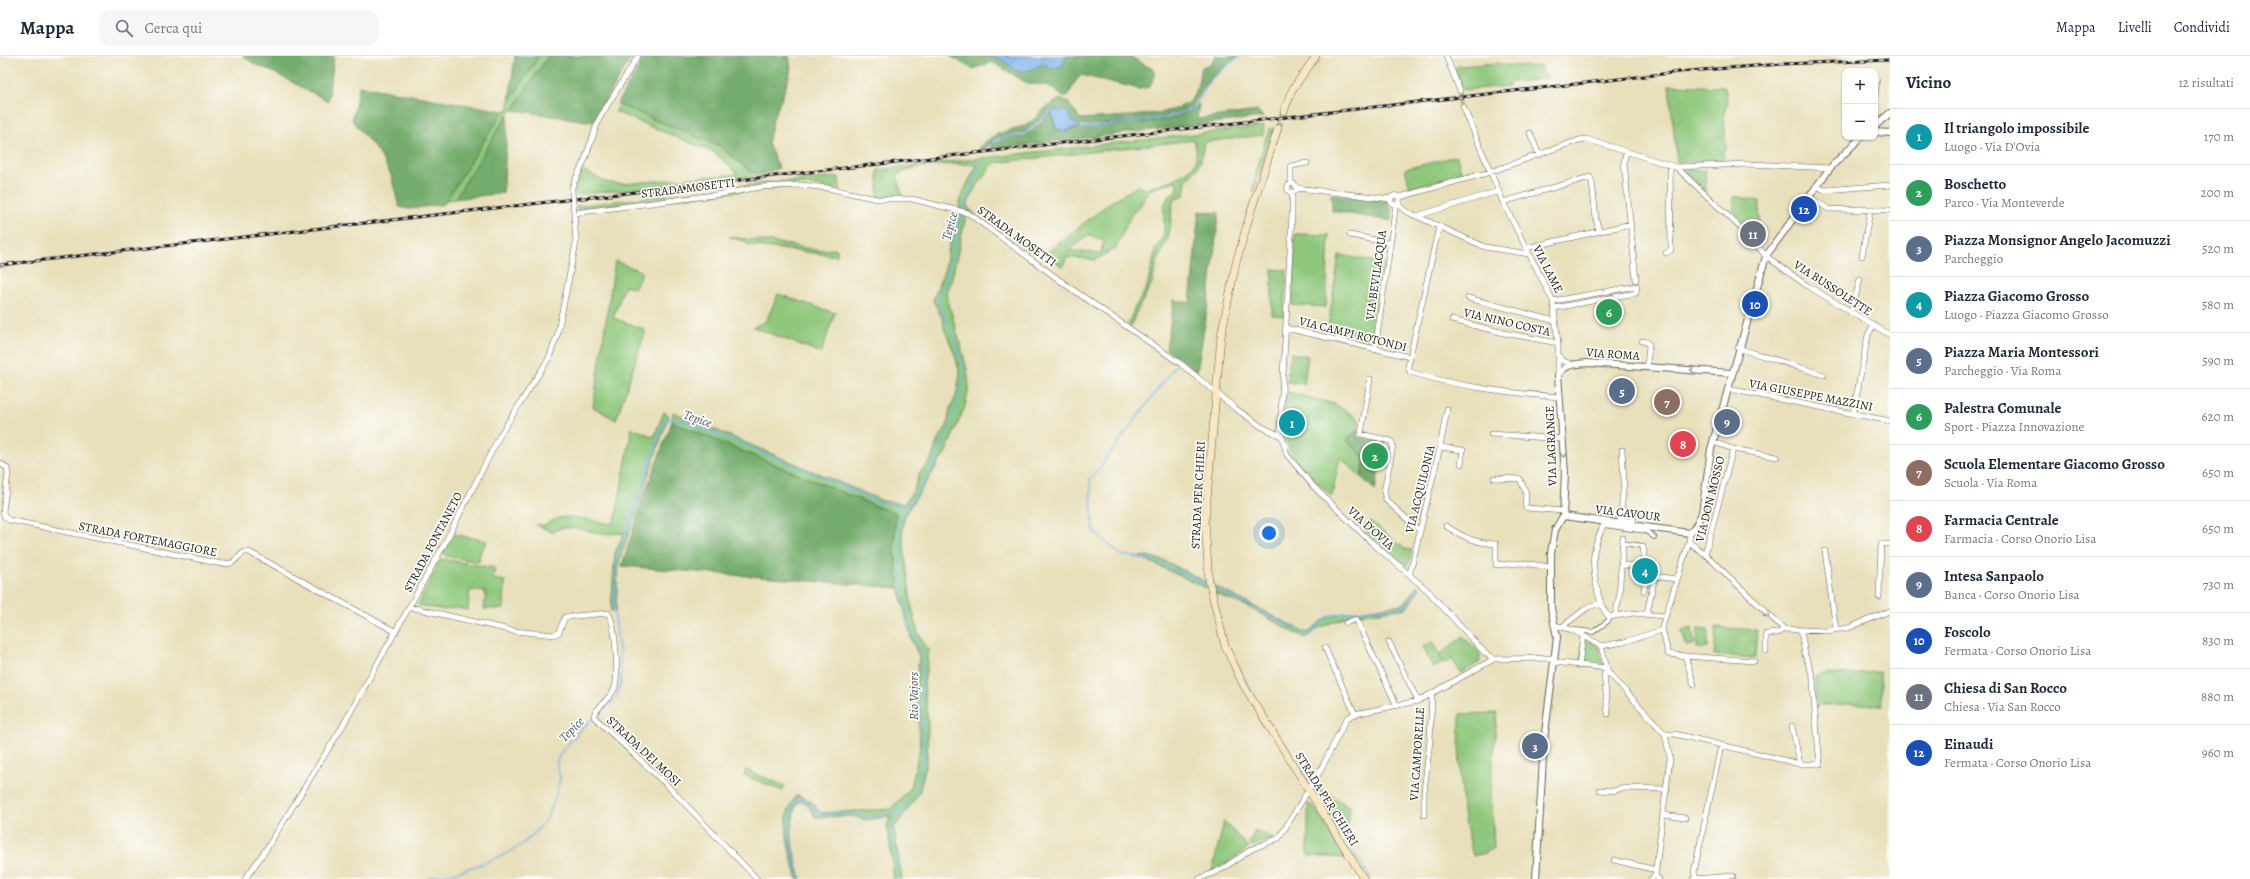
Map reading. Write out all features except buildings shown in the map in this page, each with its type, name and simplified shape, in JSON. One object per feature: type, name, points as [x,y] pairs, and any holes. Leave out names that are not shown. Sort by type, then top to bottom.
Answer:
[{"type":"main road","points":[[1284,111],[1301,75],[1316,56]]},
{"type":"main road","name":"STRADA PER CHIERI","points":[[1278,128],[1251,211],[1228,299],[1215,393],[1205,522],[1207,562],[1214,606],[1225,646],[1244,686],[1364,879]]},
{"type":"street","name":"STRADA FONTANETO","points":[[245,879],[267,848],[334,740],[445,543],[500,435],[549,358],[560,323],[576,243],[572,187],[585,158],[599,119],[638,56]]},
{"type":"street","points":[[1446,56],[1460,91]]},
{"type":"street","name":"VIA LAME","points":[[1463,106],[1503,202],[1553,301],[1558,343],[1558,374]]},
{"type":"street","points":[[1878,123],[1890,113]]},
{"type":"street","points":[[1878,132],[1890,133]]},
{"type":"street","points":[[1530,133],[1540,155]]},
{"type":"street","points":[[1294,190],[1391,199],[1394,195],[1400,197],[1490,172],[1586,139],[1673,166],[1750,164],[1830,168]]},
{"type":"street","points":[[1754,661],[1668,654],[1662,630],[1664,616],[1689,542],[1690,533],[1695,527],[1702,513],[1713,442],[1738,348],[1766,256],[1830,168],[1858,140]]},
{"type":"street","points":[[1554,308],[1636,293],[1637,283],[1624,162],[1626,152]]},
{"type":"street","name":"VIA CAMPI ROTONDI","points":[[1307,163],[1291,166],[1291,184],[1287,188],[1294,190],[1286,328],[1410,357],[1408,366],[1410,372],[1432,378],[1502,391],[1560,396]]},
{"type":"street","points":[[1666,254],[1671,250],[1673,166]]},
{"type":"street","name":"VIA BUSSOLETTE","points":[[1673,166],[1743,230],[1766,256],[1851,314],[1890,335]]},
{"type":"street","points":[[1503,202],[1590,177],[1599,231]]},
{"type":"street","name":"STRADA MOSETTI","points":[[574,212],[722,194],[761,187],[801,185],[827,188],[877,199],[902,197],[968,213],[1068,287],[1181,364],[1215,393],[1251,420],[1281,436]]},
{"type":"street","points":[[1816,186],[1825,190],[1890,185]]},
{"type":"street","points":[[1417,216],[1499,191]]},
{"type":"street","name":"VIA BEVILACQUA","points":[[1375,350],[1390,243],[1397,204],[1400,197]]},
{"type":"street","points":[[1808,197],[1829,209],[1890,210]]},
{"type":"street","points":[[1391,199],[1392,203],[1397,204],[1405,211],[1485,247],[1529,254]]},
{"type":"street","points":[[1862,256],[1870,210]]},
{"type":"street","points":[[1526,248],[1631,224]]},
{"type":"street","points":[[1410,357],[1439,226]]},
{"type":"street","points":[[1350,235],[1390,243]]},
{"type":"street","points":[[1851,314],[1860,279]]},
{"type":"street","points":[[1553,301],[1637,283]]},
{"type":"street","points":[[1468,298],[1555,321]]},
{"type":"street","name":"VIA NINO COSTA","points":[[1452,320],[1504,333],[1558,343]]},
{"type":"street","points":[[1853,414],[1868,335],[1873,326]]},
{"type":"street","name":"VIA D'OVIA","points":[[1286,328],[1281,436],[1287,455],[1314,487],[1371,542],[1410,574],[1438,601],[1478,647],[1494,659]]},
{"type":"street","name":"VIA ROMA","points":[[1642,341],[1647,342],[1649,345],[1647,368]]},
{"type":"street","points":[[1738,348],[1824,375]]},
{"type":"street","points":[[1558,352],[1561,360],[1571,364]]},
{"type":"street","name":"VIA ROMA","points":[[1558,374],[1563,368],[1571,364],[1587,363],[1732,373]]},
{"type":"street","name":"VIA LAGRANGE","points":[[1558,374],[1565,472],[1563,513]]},
{"type":"street","points":[[1370,379],[1361,434],[1391,441],[1393,446],[1384,492],[1386,500],[1420,531]]},
{"type":"street","name":"VIA GIUSEPPE MAZZINI","points":[[1728,389],[1890,421]]},
{"type":"street","name":"VIA ACQUILONIA","points":[[1410,574],[1440,447],[1447,409]]},
{"type":"street","points":[[1491,434],[1563,439]]},
{"type":"street","points":[[1713,442],[1733,449],[1777,458]]},
{"type":"street","points":[[1440,447],[1463,450],[1460,464]]},
{"type":"street","name":"VIA DON MOSSO","points":[[1705,554],[1733,449]]},
{"type":"street","points":[[1573,630],[1593,632],[1612,617],[1619,598],[1623,537],[1621,523],[1624,480],[1622,450]]},
{"type":"street","name":"STRADA FORTEMAGGIORE","points":[[0,463],[7,468],[8,474],[3,511],[4,516],[9,520],[222,564],[232,563],[244,552],[249,552],[396,632]]},
{"type":"street","points":[[1494,478],[1520,479],[1526,493],[1525,506],[1527,508],[1563,513],[1552,540],[1551,608],[1557,637],[1553,660],[1541,772],[1536,879]]},
{"type":"street","name":"VIA CAVOUR","points":[[1563,513],[1604,523],[1633,523],[1690,533]]},
{"type":"street","points":[[1621,513],[1634,515],[1633,523]]},
{"type":"street","points":[[1604,523],[1594,553],[1594,568],[1601,603],[1606,615],[1612,617],[1622,614],[1648,613],[1664,616]]},
{"type":"street","points":[[1621,523],[1646,531],[1654,537]]},
{"type":"street","points":[[1446,526],[1466,539],[1481,543],[1496,544],[1496,565],[1522,563],[1551,567]]},
{"type":"street","points":[[1623,537],[1643,546],[1646,575],[1644,591]]},
{"type":"street","points":[[1689,542],[1705,554],[1784,629],[1801,631],[1836,630],[1848,628],[1890,611]]},
{"type":"street","points":[[1879,597],[1881,544],[1890,544]]},
{"type":"street","points":[[1825,551],[1836,630]]},
{"type":"street","points":[[1621,565],[1639,566],[1646,575],[1676,579]]},
{"type":"street","points":[[1648,613],[1654,576]]},
{"type":"street","points":[[1563,626],[1588,607],[1601,603]]},
{"type":"street","name":"STRADA DEI MOSI","points":[[410,607],[514,631],[554,634],[559,632],[565,617],[608,613],[611,616],[616,658],[615,687],[610,697],[593,714],[596,720],[669,787],[757,879]]},
{"type":"street","points":[[1346,623],[1356,620],[1397,706]]},
{"type":"street","points":[[1554,625],[1563,626],[1573,630],[1601,646],[1624,642],[1662,630]]},
{"type":"street","points":[[1766,651],[1766,634],[1778,633],[1784,629]]},
{"type":"street","points":[[1665,734],[1675,734],[1800,764],[1817,765],[1821,762],[1814,708],[1813,677],[1805,655],[1801,631]]},
{"type":"street","points":[[1579,666],[1583,635]]},
{"type":"street","name":"VIA CAMPORELLE","points":[[1389,642],[1418,701]]},
{"type":"street","points":[[1601,646],[1607,670],[1665,734],[1670,758],[1664,815],[1655,876],[1614,860]]},
{"type":"street","points":[[1199,879],[1222,869],[1252,849],[1279,838],[1319,773],[1342,726],[1347,718],[1355,714],[1325,648]]},
{"type":"street","points":[[1684,656],[1694,685]]},
{"type":"street","points":[[1494,659],[1553,660],[1607,670]]},
{"type":"street","name":"VIA CAMPORELLE","points":[[1355,714],[1418,701],[1432,695],[1483,663],[1494,659]]},
{"type":"street","points":[[1607,670],[1604,674],[1608,714]]},
{"type":"street","name":"VIA CAMPORELLE","points":[[1424,815],[1424,792],[1430,740],[1432,695]]},
{"type":"street","points":[[1792,726],[1800,764]]},
{"type":"street","points":[[1721,746],[1694,872],[1694,879],[1733,876]]},
{"type":"street","points":[[1600,790],[1614,791],[1621,788],[1667,789]]},
{"type":"street","points":[[1664,815],[1686,818]]},
{"type":"green space","points":[[243,56],[334,56],[328,101],[267,69],[256,65]]},
{"type":"green space","points":[[515,56],[539,56],[509,102]]},
{"type":"green space","points":[[539,56],[548,56],[513,110],[508,114],[455,199],[446,200],[503,111],[509,109],[509,102]]},
{"type":"green space","points":[[548,56],[632,56],[593,122],[513,110]]},
{"type":"green space","points":[[645,56],[789,56],[791,70],[773,119],[768,144],[779,168],[765,173],[751,172],[719,146],[617,104]]},
{"type":"green space","points":[[950,56],[982,56],[1001,59],[1017,71],[1031,70],[1043,63],[1053,69],[1062,66],[1067,56],[1129,56],[1154,70],[1155,76],[1149,87],[1140,89],[1081,75],[1075,82],[1068,96],[1062,96],[1047,85],[1029,84],[992,62],[973,69]]},
{"type":"green space","points":[[1215,56],[1238,56],[1209,79],[1192,107],[1161,118],[1092,125],[1077,125],[1072,121],[1067,111],[1051,110],[1026,131],[997,138],[985,149],[980,150],[980,146],[996,134],[1021,127],[1032,121],[1045,108],[1060,99],[1067,101],[1080,119],[1152,114],[1178,108],[1187,103],[1193,96],[1202,67],[1211,64]]},
{"type":"green space","points":[[1500,63],[1505,65],[1542,67],[1543,73],[1549,78],[1508,83],[1509,86],[1463,90],[1454,69],[1458,66]]},
{"type":"green space","points":[[1669,85],[1725,87],[1728,103],[1724,111],[1726,150],[1723,150],[1724,160],[1677,162]]},
{"type":"green space","points":[[359,86],[503,111],[444,204],[410,209],[399,207],[391,175],[379,153],[352,120]]},
{"type":"green space","points":[[620,104],[719,146],[751,172],[765,173],[758,176],[575,195],[574,189],[583,170],[606,182],[620,184],[738,174],[715,153],[615,112]]},
{"type":"green space","points":[[1199,104],[1197,119],[1258,111],[1263,117],[991,149],[997,141],[1027,134],[1051,113],[1056,130],[1068,132],[1072,129],[1169,119],[1192,110]]},
{"type":"green space","points":[[508,114],[503,193],[455,199]]},
{"type":"green space","points":[[1264,126],[1263,135],[1204,142],[1200,164],[1186,180],[1184,195],[1173,201],[1169,235],[1157,262],[1152,283],[1135,315],[1131,327],[1128,325],[1135,307],[1147,287],[1156,248],[1164,235],[1164,205],[1169,195],[1178,190],[1176,181],[1149,190],[1139,208],[1132,213],[1116,248],[1095,260],[1067,257],[1063,267],[1045,254],[1112,201],[1138,186],[1146,189],[1172,180],[1185,173],[1194,165],[1196,159],[1194,140],[994,163],[974,190],[967,206],[976,215],[959,208],[961,196],[977,165],[936,165],[906,171],[897,175],[902,196],[878,197],[878,170]],"holes":[[[1090,235],[1104,241],[1100,254],[1069,250]]]},
{"type":"green space","points":[[1269,128],[1274,130],[1253,192],[1256,172]]},
{"type":"green space","points":[[1457,156],[1462,174],[1410,188],[1405,169]]},
{"type":"green space","points":[[1684,170],[1705,170],[1706,193],[1683,172]]},
{"type":"green space","points":[[839,177],[840,190],[806,184],[577,210],[576,206],[766,183]]},
{"type":"green space","points":[[1331,194],[1387,201],[1392,211],[1391,221],[1332,211]]},
{"type":"green space","points":[[1734,196],[1760,201],[1759,226],[1742,226],[1733,218]]},
{"type":"green space","points":[[1199,211],[1219,213],[1208,305],[1197,371],[1166,349],[1174,300],[1190,303]]},
{"type":"green space","points":[[955,213],[966,216],[952,278],[946,293],[967,369],[969,387],[965,406],[946,452],[906,513],[902,529],[911,603],[918,633],[929,651],[924,684],[928,722],[927,760],[919,793],[894,828],[902,879],[893,879],[893,863],[887,827],[890,816],[866,820],[853,816],[815,817],[810,807],[800,801],[796,804],[792,824],[793,850],[801,878],[798,879],[789,848],[786,825],[791,804],[797,795],[811,801],[821,813],[891,809],[911,787],[920,747],[916,685],[919,656],[912,641],[899,588],[894,546],[896,513],[880,508],[672,422],[673,412],[883,501],[904,504],[914,490],[919,474],[931,460],[937,442],[947,426],[950,409],[956,396],[960,374],[954,352],[944,328],[943,320],[933,300],[945,268]]},
{"type":"green space","points":[[1295,234],[1329,235],[1326,307],[1292,305]]},
{"type":"green space","points":[[729,237],[773,242],[816,250],[837,249],[837,256],[748,245],[744,241]]},
{"type":"green space","points":[[1339,255],[1385,263],[1372,345],[1327,335]]},
{"type":"green space","points":[[615,261],[641,271],[641,275],[634,288],[625,285],[613,318],[644,329],[645,333],[616,420],[593,407]]},
{"type":"green space","points":[[1272,269],[1287,270],[1284,316],[1272,315]]},
{"type":"green space","points":[[778,294],[835,313],[821,353],[753,327],[766,321]]},
{"type":"green space","points":[[1291,353],[1308,356],[1304,384],[1287,382]]},
{"type":"green space","points":[[1287,392],[1335,404],[1359,419],[1358,429],[1347,441],[1365,458],[1361,477],[1340,457],[1332,496],[1297,462],[1287,445],[1284,425]]},
{"type":"green space","points":[[664,412],[669,415],[618,565],[616,611],[611,611],[615,553],[624,533],[605,534],[571,528],[558,529],[552,532],[536,525],[546,525],[553,520],[569,517],[613,524],[616,516],[632,428],[654,437]]},
{"type":"green space","points":[[672,422],[880,508],[896,513],[894,546],[899,588],[622,566],[643,498]]},
{"type":"green space","points":[[1358,429],[1357,437],[1385,443],[1375,490],[1361,477],[1365,458],[1347,441]]},
{"type":"green space","points":[[1370,521],[1405,549],[1412,550],[1409,564],[1407,566],[1365,532]]},
{"type":"green space","points":[[453,534],[487,541],[480,553],[479,562],[446,556],[443,553]]},
{"type":"green space","points":[[1148,556],[1165,561],[1206,582],[1206,588],[1140,557]]},
{"type":"green space","points":[[441,559],[495,568],[493,579],[505,581],[504,609],[484,609],[486,592],[470,590],[468,610],[455,608],[444,610],[418,605]]},
{"type":"green space","points":[[1417,585],[1420,588],[1407,608],[1348,616],[1319,628],[1305,638],[1248,607],[1214,593],[1214,586],[1307,633],[1327,617],[1337,614],[1404,604]]},
{"type":"green space","points":[[1716,627],[1757,630],[1755,658],[1714,655]]},
{"type":"green space","points":[[1692,628],[1695,644],[1686,646],[1682,630]]},
{"type":"green space","points":[[1698,628],[1708,629],[1708,648],[1697,648]]},
{"type":"green space","points":[[1463,636],[1480,653],[1480,662],[1461,673],[1452,659],[1445,663],[1440,654]]},
{"type":"green space","points":[[1583,637],[1599,647],[1604,668],[1580,666]]},
{"type":"green space","points":[[1433,642],[1443,663],[1433,668],[1423,646]]},
{"type":"green space","points":[[1880,672],[1882,706],[1864,704],[1817,705],[1815,679],[1817,675]]},
{"type":"green space","points":[[1497,713],[1491,790],[1494,847],[1485,853],[1473,856],[1463,813],[1459,747],[1460,714]]},
{"type":"green space","points":[[746,770],[785,786],[782,791],[744,775]]},
{"type":"green space","points":[[1314,785],[1350,807],[1346,841],[1313,788]]},
{"type":"green space","points":[[1308,803],[1314,807],[1345,858],[1308,856]]},
{"type":"green space","points":[[1224,821],[1249,848],[1212,872]]},
{"type":"green space","points":[[1255,830],[1274,839],[1253,846],[1249,844]]},
{"type":"water","points":[[982,56],[1067,56],[1062,66],[1053,69],[1043,63],[1031,70],[1017,71],[1001,59]]},
{"type":"water","points":[[1051,110],[1067,111],[1072,121],[1082,128],[1072,128],[1068,131],[1056,129]]},
{"type":"waterway","name":"Tepice","points":[[1081,128],[1170,117],[1195,107],[1210,80],[1240,56]]},
{"type":"waterway","name":"Tepice","points":[[989,146],[1002,138],[1027,132],[1052,110]]},
{"type":"waterway","name":"Tepice","points":[[963,210],[982,159]]},
{"type":"waterway","name":"Tepice","points":[[597,715],[617,697],[621,682],[620,655],[614,609],[616,570],[619,554],[663,424],[668,419],[679,420],[734,441],[825,478],[876,502],[900,507],[909,505],[932,469],[953,420],[966,371],[938,301],[946,281],[961,213]]},
{"type":"waterway","points":[[1176,365],[1090,479],[1093,526],[1095,533],[1121,555],[1153,560],[1206,584]]},
{"type":"waterway","name":"Rio Vajors","points":[[898,879],[898,861],[891,835],[893,823],[916,792],[924,756],[921,709],[922,653],[910,627],[901,576],[902,549],[899,521],[905,508]]},
{"type":"waterway","points":[[1214,588],[1308,635],[1328,617],[1338,614],[1406,606],[1418,588]]},
{"type":"waterway","points":[[1240,669],[1252,693]]},
{"type":"waterway","name":"Tepice","points":[[429,879],[430,877],[464,870],[490,861],[513,850],[531,836],[540,827],[550,813],[560,779],[557,763],[558,757],[573,738],[594,718]]},
{"type":"waterway","points":[[1285,745],[1309,782]]},
{"type":"waterway","points":[[1313,789],[1371,879]]},
{"type":"waterway","points":[[800,879],[791,848],[789,829],[790,819],[798,798],[808,802],[822,815],[859,815],[866,819],[903,810]]},
{"type":"tunnel","points":[[1460,91],[1463,106]]},
{"type":"tunnel","points":[[1278,128],[1284,111]]},
{"type":"railway","points":[[0,265],[1688,71],[1782,64],[1890,60]]},
{"type":"place","name":"Einaudi","points":[[1804,209]]},
{"type":"place","name":"Chiesa di San Rocco","points":[[1753,234]]},
{"type":"place","name":"Foscolo","points":[[1755,304]]},
{"type":"place","name":"Palestra Comunale","points":[[1609,312]]},
{"type":"place","name":"Piazza Maria Montessori","points":[[1622,391]]},
{"type":"place","name":"Scuola Elementare Giacomo Grosso","points":[[1667,402]]},
{"type":"place","name":"Intesa Sanpaolo","points":[[1727,422]]},
{"type":"place","name":"Il triangolo impossibile","points":[[1292,423]]},
{"type":"place","name":"Farmacia Centrale","points":[[1683,444]]},
{"type":"place","name":"Boschetto","points":[[1375,456]]},
{"type":"place","name":"Piazza Giacomo Grosso","points":[[1645,571]]},
{"type":"place","name":"Piazza Monsignor Angelo Jacomuzzi","points":[[1535,746]]}]
